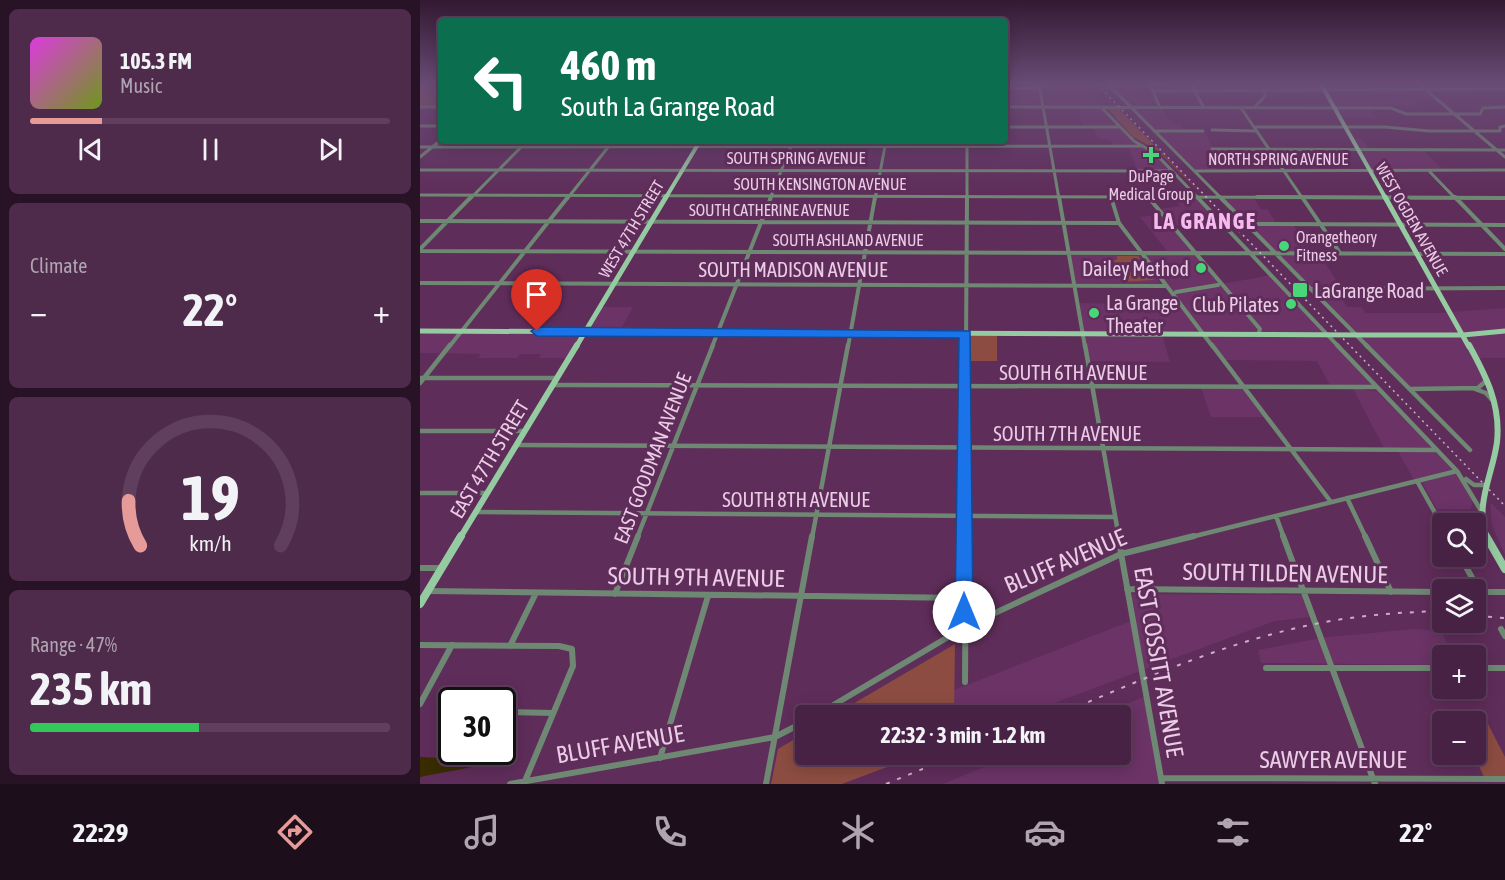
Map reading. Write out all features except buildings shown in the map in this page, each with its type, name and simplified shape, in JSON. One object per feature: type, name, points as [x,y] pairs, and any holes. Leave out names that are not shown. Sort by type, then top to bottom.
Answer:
[{"type":"main road","name":"WEST OGDEN AVENUE","points":[[1341,121],[1462,334],[1487,380],[1496,404],[1497,440],[1480,509]]},
{"type":"main road","name":"WEST 47TH STREET","points":[[586,332],[698,144]]},
{"type":"main road","points":[[420,331],[1258,335],[1462,334],[1505,331]]},
{"type":"main road","name":"EAST 47TH STREET","points":[[420,604],[586,332]]},
{"type":"main road","points":[[1480,509],[1486,538],[1505,569]]},
{"type":"street","name":"EAST COSSITT AVENUE","points":[[1046,121],[1161,781]]},
{"type":"street","points":[[1113,121],[1142,146],[1154,152],[1457,471],[1470,487],[1480,509]]},
{"type":"street","points":[[1144,121],[1470,450]]},
{"type":"street","points":[[1249,121],[1340,253]]},
{"type":"street","points":[[1463,121],[1505,157]]},
{"type":"street","points":[[420,126],[438,126]]},
{"type":"street","points":[[1212,130],[1345,127],[1499,131],[1500,127],[1505,126]]},
{"type":"street","points":[[1008,127],[1119,127]]},
{"type":"street","points":[[1154,131],[1203,131]]},
{"type":"street","points":[[420,158],[438,143]]},
{"type":"street","points":[[420,250],[524,144]]},
{"type":"street","points":[[420,383],[610,144]]},
{"type":"street","name":"EAST GOODMAN AVENUE","points":[[615,594],[792,144]]},
{"type":"street","points":[[766,784],[886,144]]},
{"type":"street","points":[[965,682],[966,144]]},
{"type":"street","points":[[420,147],[1050,148],[1142,146]]},
{"type":"street","points":[[1212,149],[1505,150]]},
{"type":"street","name":"SOUTH SPRING AVENUE","points":[[420,170],[1172,171]]},
{"type":"street","name":"NORTH SPRING AVENUE","points":[[1194,171],[1505,170]]},
{"type":"street","points":[[1430,172],[1505,249]]},
{"type":"street","name":"SOUTH KENSINGTON AVENUE","points":[[420,195],[1505,198]]},
{"type":"street","points":[[1111,197],[1119,223],[1331,502]]},
{"type":"street","points":[[1148,197],[1260,329],[1258,335]]},
{"type":"street","name":"SOUTH CATHERINE AVENUE","points":[[420,221],[1119,223]]},
{"type":"street","points":[[1246,224],[1505,225]]},
{"type":"street","name":"SOUTH ASHLAND AVENUE","points":[[420,250],[1505,254]]},
{"type":"street","name":"SOUTH MADISON AVENUE","points":[[420,283],[1165,285]]},
{"type":"street","points":[[1176,292],[1218,285]]},
{"type":"street","points":[[1311,289],[1505,288]]},
{"type":"street","name":"SOUTH 6TH AVENUE","points":[[422,378],[697,386],[1377,387]]},
{"type":"street","points":[[1409,389],[1483,387],[1487,380]]},
{"type":"street","points":[[1472,388],[1486,393],[1496,404]]},
{"type":"street","points":[[420,431],[525,431]]},
{"type":"street","name":"SOUTH 7TH AVENUE","points":[[517,445],[1437,450]]},
{"type":"street","points":[[1457,471],[1474,485],[1485,485]]},
{"type":"street","name":"BLUFF AVENUE","points":[[833,705],[964,627],[1121,554],[1457,471]]},
{"type":"street","points":[[1417,481],[1435,513]]},
{"type":"street","points":[[420,493],[487,494]]},
{"type":"street","points":[[1347,498],[1391,592]]},
{"type":"street","name":"SOUTH 8TH AVENUE","points":[[476,512],[1115,517]]},
{"type":"street","points":[[1276,516],[1374,782]]},
{"type":"street","points":[[420,568],[442,568]]},
{"type":"street","name":"SOUTH TILDEN AVENUE","points":[[1128,589],[1432,592]]},
{"type":"street","name":"SOUTH 9TH AVENUE","points":[[428,591],[964,598]]},
{"type":"street","points":[[1486,592],[1505,591]]},
{"type":"street","points":[[510,646],[536,593]]},
{"type":"street","points":[[660,758],[708,596]]},
{"type":"street","points":[[1501,628],[1505,636]]},
{"type":"street","points":[[420,645],[564,647],[573,652],[573,666],[525,781]]},
{"type":"street","points":[[420,704],[452,645]]},
{"type":"street","points":[[1266,668],[1432,668]]},
{"type":"street","points":[[1486,668],[1505,668]]},
{"type":"street","points":[[516,712],[553,713]]},
{"type":"street","name":"BLUFF AVENUE","points":[[510,784],[775,737],[795,727]]},
{"type":"street","name":"SAWYER AVENUE","points":[[1161,781],[1374,782],[1505,779]]},
{"type":"shaded area","points":[[1081,121],[1114,121],[1136,143],[1153,152],[1171,171],[1138,171],[1128,148],[1114,148],[1111,141],[1097,138],[1094,127],[1083,127]]},
{"type":"shaded area","points":[[1118,121],[1130,121],[1202,194],[1157,150],[1133,137]]},
{"type":"shaded area","points":[[1145,121],[1170,121],[1174,124],[1181,124],[1184,131],[1204,131],[1214,149],[1220,152],[1224,159],[1211,160],[1216,170],[1195,170]]},
{"type":"shaded area","points":[[1351,138],[1360,138],[1370,148],[1422,149],[1445,171],[1371,171]]},
{"type":"shaded area","points":[[1173,197],[1197,197],[1213,214],[1192,217],[1196,223],[1173,226],[1159,209],[1180,206]]},
{"type":"shaded area","points":[[1223,198],[1254,198],[1261,209],[1268,210],[1276,223],[1248,222]]},
{"type":"shaded area","points":[[1161,214],[1193,252],[1167,251],[1140,217]]},
{"type":"shaded area","points":[[1293,224],[1310,252],[1276,252],[1249,225]]},
{"type":"shaded area","points":[[1142,253],[1194,253],[1261,332],[1204,334]]},
{"type":"shaded area","points":[[1319,253],[1341,288],[1311,288],[1277,254]]},
{"type":"shaded area","points":[[1071,254],[1139,254],[1161,284],[1076,283]]},
{"type":"shaded area","points":[[1117,256],[1138,256],[1154,280],[1122,282],[1121,277],[1118,277],[1114,260],[1117,260]]},
{"type":"shaded area","points":[[1271,275],[1325,334],[1264,334],[1222,284]]},
{"type":"shaded area","points":[[1314,289],[1337,290],[1347,307],[1361,307],[1366,313],[1449,313],[1460,334],[1357,334]]},
{"type":"shaded area","points":[[1176,300],[1202,334],[1084,334],[1079,303],[1137,304],[1137,301]]},
{"type":"shaded area","points":[[601,307],[633,307],[619,332],[586,332]]},
{"type":"shaded area","points":[[1505,308],[1505,331],[1463,334],[1450,312]]},
{"type":"shaded area","points":[[420,332],[584,333],[569,358],[539,358],[541,354],[520,354],[517,358],[478,358],[481,354],[420,353]]},
{"type":"shaded area","points":[[1505,333],[1505,358],[1478,358],[1464,335]]},
{"type":"shaded area","points":[[1084,335],[1162,335],[1170,362],[1088,361]]},
{"type":"shaded area","points":[[1461,335],[1486,380],[1478,388],[1410,388],[1358,336]]},
{"type":"shaded area","points":[[969,336],[997,336],[997,361],[969,361]]},
{"type":"shaded area","points":[[1205,336],[1327,336],[1375,386],[1362,388],[1377,391],[1459,476],[1473,501],[1471,509],[1437,509],[1423,484],[1413,478],[1396,448],[1384,448],[1352,387],[1331,387],[1317,361],[1223,360]]},
{"type":"shaded area","points":[[1201,388],[1242,388],[1265,417],[1211,417]]},
{"type":"shaded area","points":[[1490,502],[1505,517],[1505,555],[1492,526]]},
{"type":"shaded area","points":[[1132,594],[1302,595],[1310,617],[1275,621],[1049,705],[954,705],[954,690],[1136,619]]},
{"type":"shaded area","points":[[1415,629],[1442,633],[1448,645],[1432,645],[1432,665],[1261,663],[1258,650],[1326,637]]},
{"type":"shaded area","points":[[955,644],[954,705],[851,705]]},
{"type":"shaded area","points":[[1145,696],[1160,784],[943,784],[989,765],[1131,765],[1131,705],[1125,705]]},
{"type":"shaded area","points":[[1486,724],[1488,724],[1505,757],[1505,777],[1484,777],[1479,765],[1486,765]]},
{"type":"shaded area","points":[[795,739],[795,765],[892,765],[842,784],[771,784],[778,749]]},
{"type":"shaded area","points":[[420,757],[438,758],[438,765],[482,765],[420,777]]},
{"type":"railway","points":[[1132,121],[1505,506]]},
{"type":"railway","points":[[1081,705],[1196,658],[1269,635],[1355,617],[1432,612]]},
{"type":"railway","points":[[1486,617],[1505,618]]},
{"type":"railway","points":[[886,784],[932,765]]},
{"type":"place","name":"DuPage Medical Group","points":[[1151,155]]},
{"type":"place","name":"Orangetheory Fitness","points":[[1284,246]]},
{"type":"place","name":"Dailey Method","points":[[1201,268]]},
{"type":"place","name":"LaGrange Road","points":[[1300,290]]},
{"type":"place","name":"Club Pilates","points":[[1291,304]]},
{"type":"place","name":"La Grange Theater","points":[[1094,313]]},
{"type":"district","name":"LA GRANGE","points":[[1205,221]]},
{"type":"route","points":[[537,331],[965,334],[964,612]]}]
